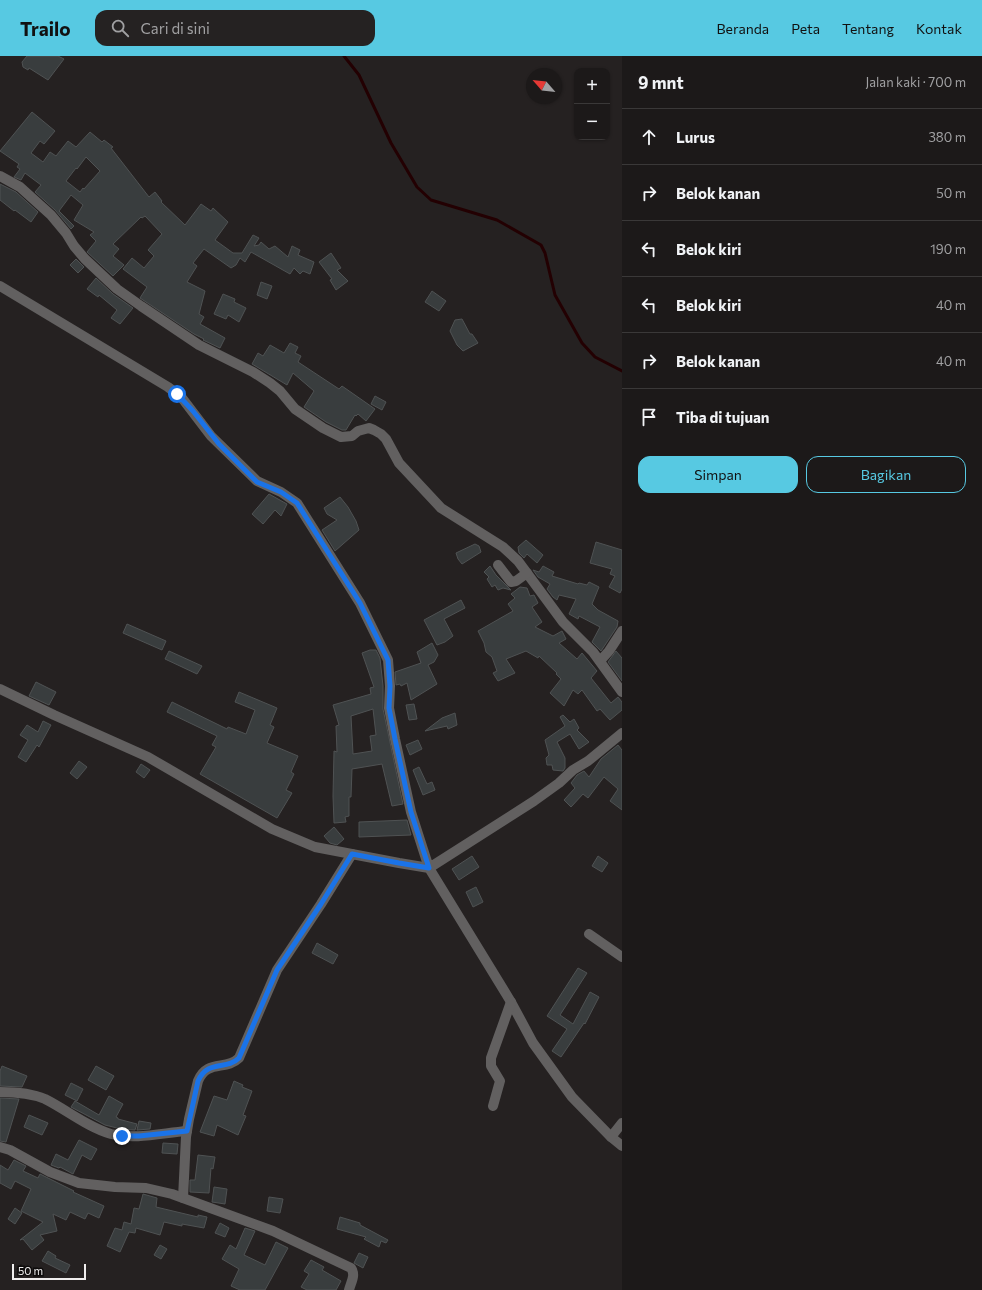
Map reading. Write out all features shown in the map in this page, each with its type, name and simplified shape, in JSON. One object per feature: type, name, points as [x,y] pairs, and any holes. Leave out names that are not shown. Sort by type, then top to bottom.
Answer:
[{"type":"street","points":[[0,176],[20,187],[52,215],[85,259],[117,289],[141,306],[199,345],[253,372],[270,383],[280,390],[295,409],[330,432],[341,437],[352,436],[358,431],[369,428],[377,431],[386,439],[399,463],[441,508],[503,547],[518,561],[563,622],[593,652],[622,692]]},
{"type":"street","points":[[0,286],[168,387],[182,398],[211,436],[257,482],[281,492],[297,503],[360,603],[388,660],[390,686],[389,708],[395,739],[411,812],[429,868],[511,1002],[532,1043],[572,1097],[611,1137],[622,1146]]},
{"type":"street","points":[[498,565],[511,582],[516,581],[527,573]]},
{"type":"street","points":[[600,661],[609,652],[622,631]]},
{"type":"street","points":[[0,689],[148,757],[272,829],[315,847],[429,868],[534,801],[559,783],[573,770],[588,762],[622,733]]},
{"type":"street","points":[[183,1198],[187,1131],[198,1081],[201,1074],[210,1068],[235,1062],[239,1058],[277,970],[352,854]]},
{"type":"street","points":[[589,934],[622,957]]},
{"type":"street","points":[[493,1106],[500,1081],[491,1066],[491,1058],[511,1002]]},
{"type":"street","points":[[0,1092],[21,1092],[44,1099],[94,1127],[122,1136],[139,1136],[187,1131]]},
{"type":"street","points":[[611,1137],[622,1123]]},
{"type":"street","points":[[0,1147],[10,1150],[50,1172],[79,1183],[115,1187],[146,1188],[172,1194],[273,1231],[351,1268],[354,1275],[349,1290]]},
{"type":"building","points":[[27,56],[58,56],[64,59],[48,80],[29,68],[28,70],[23,67],[22,62]]},
{"type":"building","points":[[32,112],[55,131],[44,144],[40,141],[31,153],[43,162],[50,152],[56,156],[68,141],[76,147],[90,132],[102,142],[104,140],[113,147],[111,148],[149,197],[155,192],[162,201],[161,202],[185,225],[201,204],[211,211],[213,208],[228,222],[215,240],[233,253],[242,253],[253,235],[259,238],[254,246],[259,245],[261,242],[269,249],[275,246],[288,257],[292,246],[300,250],[298,255],[314,262],[310,274],[303,271],[300,274],[294,268],[290,274],[251,252],[245,262],[240,258],[236,265],[231,268],[204,249],[193,263],[197,266],[187,282],[205,291],[199,314],[204,317],[200,324],[225,338],[220,348],[203,340],[204,339],[140,298],[147,287],[123,269],[132,258],[144,268],[154,256],[148,250],[162,234],[145,216],[142,218],[141,217],[113,244],[119,249],[113,256],[124,265],[113,276],[87,252],[96,241],[90,235],[94,232],[74,220],[83,205],[71,195],[59,211],[74,226],[71,229],[55,210],[35,192],[41,185],[25,173],[21,180],[14,177],[20,169],[17,167],[19,164],[0,151]],"holes":[[[86,157],[100,171],[80,192],[66,181]]]},
{"type":"building","points":[[0,184],[16,192],[38,212],[31,222],[0,200]]},
{"type":"building","points":[[331,253],[341,268],[337,270],[348,281],[336,290],[330,280],[332,279],[319,262]]},
{"type":"building","points":[[76,259],[84,267],[78,273],[70,265]]},
{"type":"building","points":[[96,278],[113,294],[133,308],[120,324],[111,318],[117,310],[99,295],[98,297],[87,289]]},
{"type":"building","points":[[261,282],[272,286],[267,299],[257,295]]},
{"type":"building","points":[[432,291],[446,301],[439,311],[425,302]]},
{"type":"building","points":[[223,294],[235,299],[234,302],[246,308],[239,322],[228,315],[226,319],[214,314]]},
{"type":"building","points":[[462,319],[470,334],[472,334],[478,343],[463,351],[457,345],[450,331],[455,320]]},
{"type":"building","points":[[290,343],[298,347],[295,353],[301,356],[298,362],[339,389],[342,386],[375,409],[366,421],[358,414],[356,416],[355,415],[346,430],[342,430],[326,422],[304,407],[314,391],[293,373],[287,385],[252,364],[258,353],[263,356],[270,345],[284,353]]},
{"type":"building","points":[[375,396],[386,402],[382,410],[371,404]]},
{"type":"building","points":[[269,494],[287,504],[281,516],[275,510],[263,524],[252,514]]},
{"type":"building","points":[[340,497],[348,507],[359,530],[335,551],[322,530],[337,520],[327,514],[324,508]]},
{"type":"building","points":[[526,540],[543,555],[537,563],[527,554],[524,558],[519,553],[518,547]]},
{"type":"building","points":[[596,542],[622,550],[622,589],[620,593],[609,587],[615,576],[610,574],[612,569],[590,563]]},
{"type":"building","points":[[475,544],[479,546],[481,552],[462,564],[456,553]]},
{"type":"building","points":[[490,566],[496,575],[511,590],[503,588],[498,590],[495,585],[492,587],[487,579],[489,577],[484,572]]},
{"type":"building","points":[[543,566],[554,572],[552,576],[578,584],[587,585],[589,582],[599,587],[592,604],[598,610],[618,621],[617,627],[601,651],[592,642],[600,627],[579,616],[578,619],[569,614],[576,599],[559,595],[557,600],[553,597],[547,589],[550,584],[538,577],[533,570],[539,572]]},
{"type":"building","points":[[520,587],[527,588],[530,596],[534,595],[538,603],[532,607],[542,622],[535,627],[553,636],[562,631],[566,639],[559,643],[577,659],[582,653],[597,671],[591,678],[611,703],[618,697],[622,702],[622,710],[610,720],[600,709],[597,711],[582,690],[578,694],[573,690],[564,706],[550,693],[561,679],[556,674],[557,673],[539,656],[538,658],[526,651],[506,659],[515,673],[498,681],[493,673],[497,671],[492,657],[486,652],[484,643],[478,631],[513,611],[508,604],[515,598],[511,594]]},
{"type":"building","points":[[461,600],[465,608],[444,619],[453,636],[445,642],[437,645],[424,620]]},
{"type":"building","points":[[127,624],[166,641],[162,650],[123,633]]},
{"type":"building","points":[[432,643],[438,655],[434,662],[428,665],[437,684],[411,700],[407,683],[401,686],[400,684],[396,685],[395,672],[421,663],[417,652]]},
{"type":"building","points":[[370,650],[376,650],[380,658],[383,686],[383,709],[403,804],[392,806],[382,764],[352,769],[351,797],[349,797],[349,816],[345,817],[346,822],[334,823],[334,751],[337,752],[336,726],[339,725],[333,705],[371,694],[370,688],[374,687],[362,653]],"holes":[[[373,709],[376,735],[370,736],[372,751],[353,754],[351,716]]]},
{"type":"building","points":[[169,651],[202,666],[197,674],[165,659]]},
{"type":"building","points":[[616,651],[622,658],[622,681],[608,662]]},
{"type":"building","points":[[36,682],[56,692],[49,705],[29,696]]},
{"type":"building","points":[[239,692],[277,708],[270,725],[274,727],[267,743],[298,756],[291,772],[294,774],[286,790],[292,793],[277,818],[200,774],[216,747],[212,745],[217,736],[167,712],[172,702],[227,729],[228,727],[246,734],[255,710],[235,702]]},
{"type":"building","points":[[414,704],[417,719],[409,720],[406,705]]},
{"type":"building","points":[[455,713],[457,725],[448,729],[447,726],[425,731],[442,718]]},
{"type":"building","points":[[563,715],[570,722],[574,719],[579,728],[577,730],[589,742],[579,749],[570,734],[557,742],[565,758],[565,768],[563,771],[553,770],[552,765],[547,765],[546,758],[549,755],[545,740],[565,726],[560,717]]},
{"type":"building","points":[[43,721],[51,725],[39,747],[37,745],[26,762],[18,757],[28,740],[20,735],[27,725],[38,732]]},
{"type":"building","points":[[418,740],[422,749],[410,755],[406,745]]},
{"type":"building","points":[[618,745],[622,750],[622,810],[610,801],[618,789],[604,777],[588,798],[583,794],[571,807],[564,800],[575,788],[571,783],[577,775],[584,771],[589,777],[601,759]]},
{"type":"building","points":[[79,761],[87,767],[77,779],[70,773]]},
{"type":"building","points":[[141,764],[150,770],[144,778],[136,772]]},
{"type":"building","points":[[419,767],[427,784],[432,782],[435,790],[423,795],[413,770]]},
{"type":"building","points":[[407,820],[411,835],[359,837],[359,822]]},
{"type":"building","points":[[334,827],[344,839],[337,845],[330,843],[324,836]]},
{"type":"building","points":[[472,856],[479,867],[459,880],[452,869]]},
{"type":"building","points":[[598,856],[608,863],[602,872],[592,866]]},
{"type":"building","points":[[476,887],[483,902],[473,907],[466,892]]},
{"type":"building","points":[[317,943],[338,955],[333,964],[312,953]]},
{"type":"building","points":[[578,968],[587,973],[560,1015],[573,1024],[590,992],[599,997],[585,1024],[584,1023],[561,1057],[552,1051],[567,1029],[547,1016]]},
{"type":"building","points":[[2,1066],[27,1076],[22,1087],[0,1086],[0,1071]]},
{"type":"building","points":[[96,1066],[114,1076],[106,1090],[88,1080]]},
{"type":"building","points":[[234,1081],[243,1085],[242,1087],[252,1091],[243,1115],[246,1116],[238,1135],[217,1125],[214,1136],[200,1132],[214,1096],[227,1100]]},
{"type":"building","points":[[71,1083],[83,1089],[77,1101],[65,1095]]},
{"type":"building","points":[[109,1096],[123,1104],[116,1117],[118,1119],[137,1124],[135,1130],[121,1129],[105,1125],[71,1107],[75,1101],[99,1115]]},
{"type":"building","points":[[0,1098],[19,1099],[6,1142],[0,1141]]},
{"type":"building","points":[[29,1115],[48,1123],[42,1135],[24,1127]]},
{"type":"building","points":[[139,1121],[151,1123],[150,1129],[137,1130]]},
{"type":"building","points":[[79,1140],[97,1149],[91,1160],[82,1155],[73,1174],[60,1167],[51,1165],[56,1154],[68,1160]]},
{"type":"building","points":[[163,1143],[178,1144],[177,1154],[162,1153]]},
{"type":"building","points":[[198,1155],[215,1157],[213,1169],[211,1168],[209,1193],[190,1192],[190,1180],[195,1180]]},
{"type":"building","points":[[14,1160],[26,1166],[23,1171],[38,1178],[40,1174],[74,1191],[73,1192],[104,1206],[99,1218],[88,1213],[85,1219],[70,1212],[66,1220],[53,1214],[57,1231],[40,1235],[44,1240],[32,1250],[23,1239],[20,1240],[43,1222],[21,1211],[31,1189],[15,1181],[11,1189],[0,1183],[0,1165],[8,1170]]},
{"type":"building","points":[[214,1187],[227,1189],[225,1204],[212,1202]]},
{"type":"building","points":[[143,1194],[157,1198],[156,1207],[198,1217],[198,1215],[207,1217],[204,1228],[182,1224],[182,1226],[164,1222],[160,1235],[136,1228],[135,1233],[129,1232],[120,1252],[107,1246],[115,1228],[122,1230],[124,1222],[131,1224],[134,1208],[139,1209]]},
{"type":"building","points":[[269,1197],[283,1199],[280,1213],[267,1211]]},
{"type":"building","points":[[15,1208],[22,1213],[15,1224],[8,1219]]},
{"type":"building","points":[[340,1217],[360,1223],[360,1225],[388,1240],[386,1243],[381,1241],[379,1247],[364,1239],[366,1237],[337,1229]]},
{"type":"building","points":[[220,1223],[229,1228],[225,1237],[215,1233]]},
{"type":"building","points":[[245,1228],[255,1231],[244,1255],[265,1265],[276,1242],[288,1248],[265,1290],[240,1290],[231,1286],[239,1269],[222,1259],[230,1245],[236,1249]]},
{"type":"building","points":[[160,1245],[167,1249],[161,1259],[154,1255]]},
{"type":"building","points":[[48,1251],[56,1256],[55,1258],[70,1265],[66,1273],[42,1261]]},
{"type":"building","points":[[359,1253],[368,1257],[363,1268],[354,1263]]},
{"type":"building","points":[[311,1260],[324,1267],[322,1270],[341,1281],[336,1290],[307,1290],[301,1287],[309,1274],[304,1271]]},
{"type":"waterway","points":[[344,56],[359,75],[391,143],[417,187],[431,200],[497,220],[541,245],[545,253],[555,295],[582,343],[595,357],[622,371]]},
{"type":"route","points":[[122,1136],[139,1136],[187,1131],[198,1081],[201,1074],[210,1068],[235,1062],[239,1058],[277,970],[352,854],[429,868],[411,812],[395,739],[389,708],[390,686],[388,660],[360,603],[330,553],[297,503],[286,494],[257,482],[211,436],[193,411],[177,394]]}]
